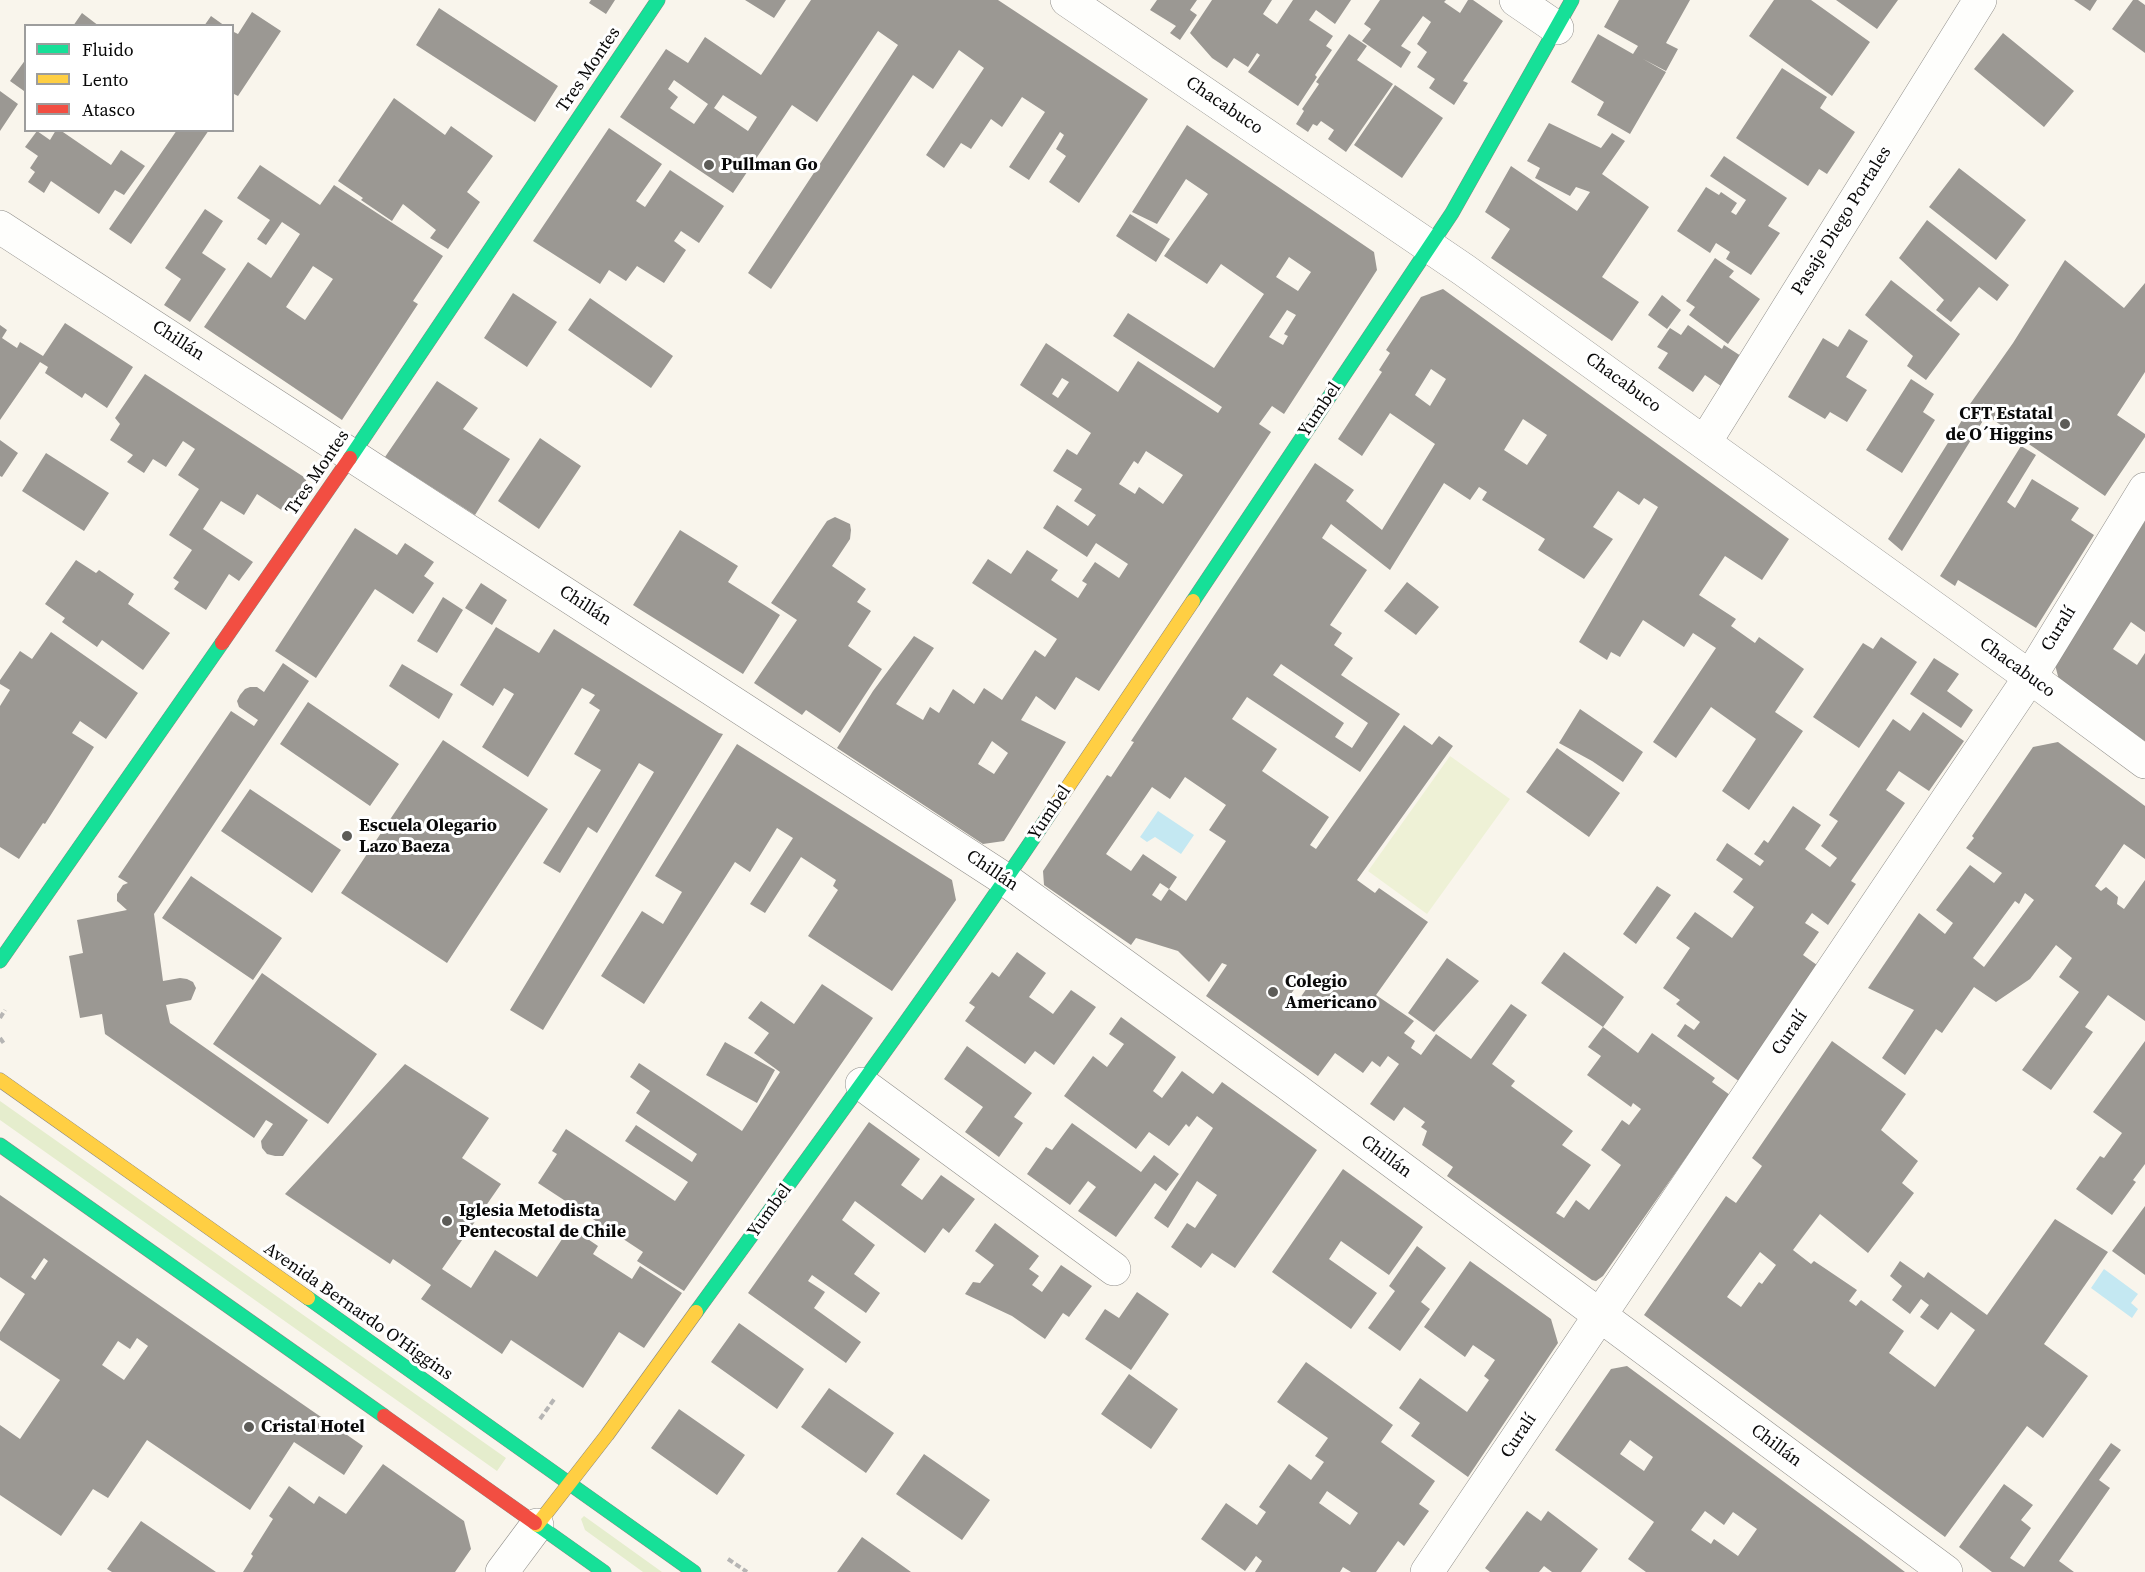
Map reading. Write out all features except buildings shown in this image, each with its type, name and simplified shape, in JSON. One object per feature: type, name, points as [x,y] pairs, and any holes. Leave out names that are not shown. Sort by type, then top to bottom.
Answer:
[{"type":"street","name":"Tres Montes","points":[[0,962],[353,454],[658,0]]},
{"type":"street","name":"Yumbel","points":[[502,1572],[607,1436],[862,1084],[1006,880],[1468,188],[1565,14],[1516,0]]},
{"type":"street","name":"Pasaje Diego Portales","points":[[1705,442],[1980,0]]},
{"type":"street","name":"Chacabuco","points":[[1088,6],[1705,442],[2145,762]]},
{"type":"street","name":"Chillán","points":[[0,227],[1006,880],[1279,1077],[1946,1572]]},
{"type":"street","name":"Curalí","points":[[1427,1572],[2030,677],[2145,489]]},
{"type":"street","name":"Avenida Bernardo O'Higgins","points":[[0,1080],[694,1572]]},
{"type":"street","points":[[862,1084],[1114,1269]]},
{"type":"street","points":[[0,1145],[604,1572]]},
{"type":"path","points":[[0,1018],[5,1010]]},
{"type":"green space","points":[[1450,756],[1510,799],[1427,914],[1368,871]]},
{"type":"green space","points":[[0,1101],[506,1458],[497,1471],[0,1120]]},
{"type":"green space","points":[[584,1516],[662,1572],[643,1572],[585,1530],[581,1519]]},
{"type":"water","points":[[1158,811],[1194,835],[1181,854],[1155,837],[1147,842],[1140,837]]},
{"type":"water","points":[[2104,1269],[2138,1294],[2131,1303],[2138,1309],[2132,1318],[2091,1288]]},
{"type":"traffic: fast","points":[[350,458],[658,0]]},
{"type":"traffic: fast","points":[[1193,601],[1452,213],[1572,0]]},
{"type":"traffic: fast","points":[[0,961],[222,643]]},
{"type":"traffic: fast","points":[[696,1312],[834,1123],[1057,803]]},
{"type":"traffic: fast","points":[[0,1145],[384,1416]]},
{"type":"traffic: fast","points":[[308,1298],[694,1572]]},
{"type":"traffic: fast","points":[[535,1523],[604,1572]]},
{"type":"traffic: slow","points":[[1057,803],[1193,601]]},
{"type":"traffic: slow","points":[[0,1080],[308,1298]]},
{"type":"traffic: slow","points":[[537,1525],[607,1435],[696,1312]]},
{"type":"traffic: jam","points":[[222,643],[350,458]]},
{"type":"traffic: jam","points":[[384,1416],[535,1523]]},
{"type":"place","name":"Pullman Go","points":[[709,165]]},
{"type":"place","name":"CFT Estatal de O´Higgins","points":[[2065,424]]},
{"type":"place","name":"Escuela Olegario Lazo Baeza","points":[[347,836]]},
{"type":"place","name":"Colegio Americano","points":[[1273,992]]},
{"type":"place","name":"Iglesia Metodista Pentecostal de Chile","points":[[447,1221]]},
{"type":"place","name":"Cristal Hotel","points":[[249,1427]]}]
